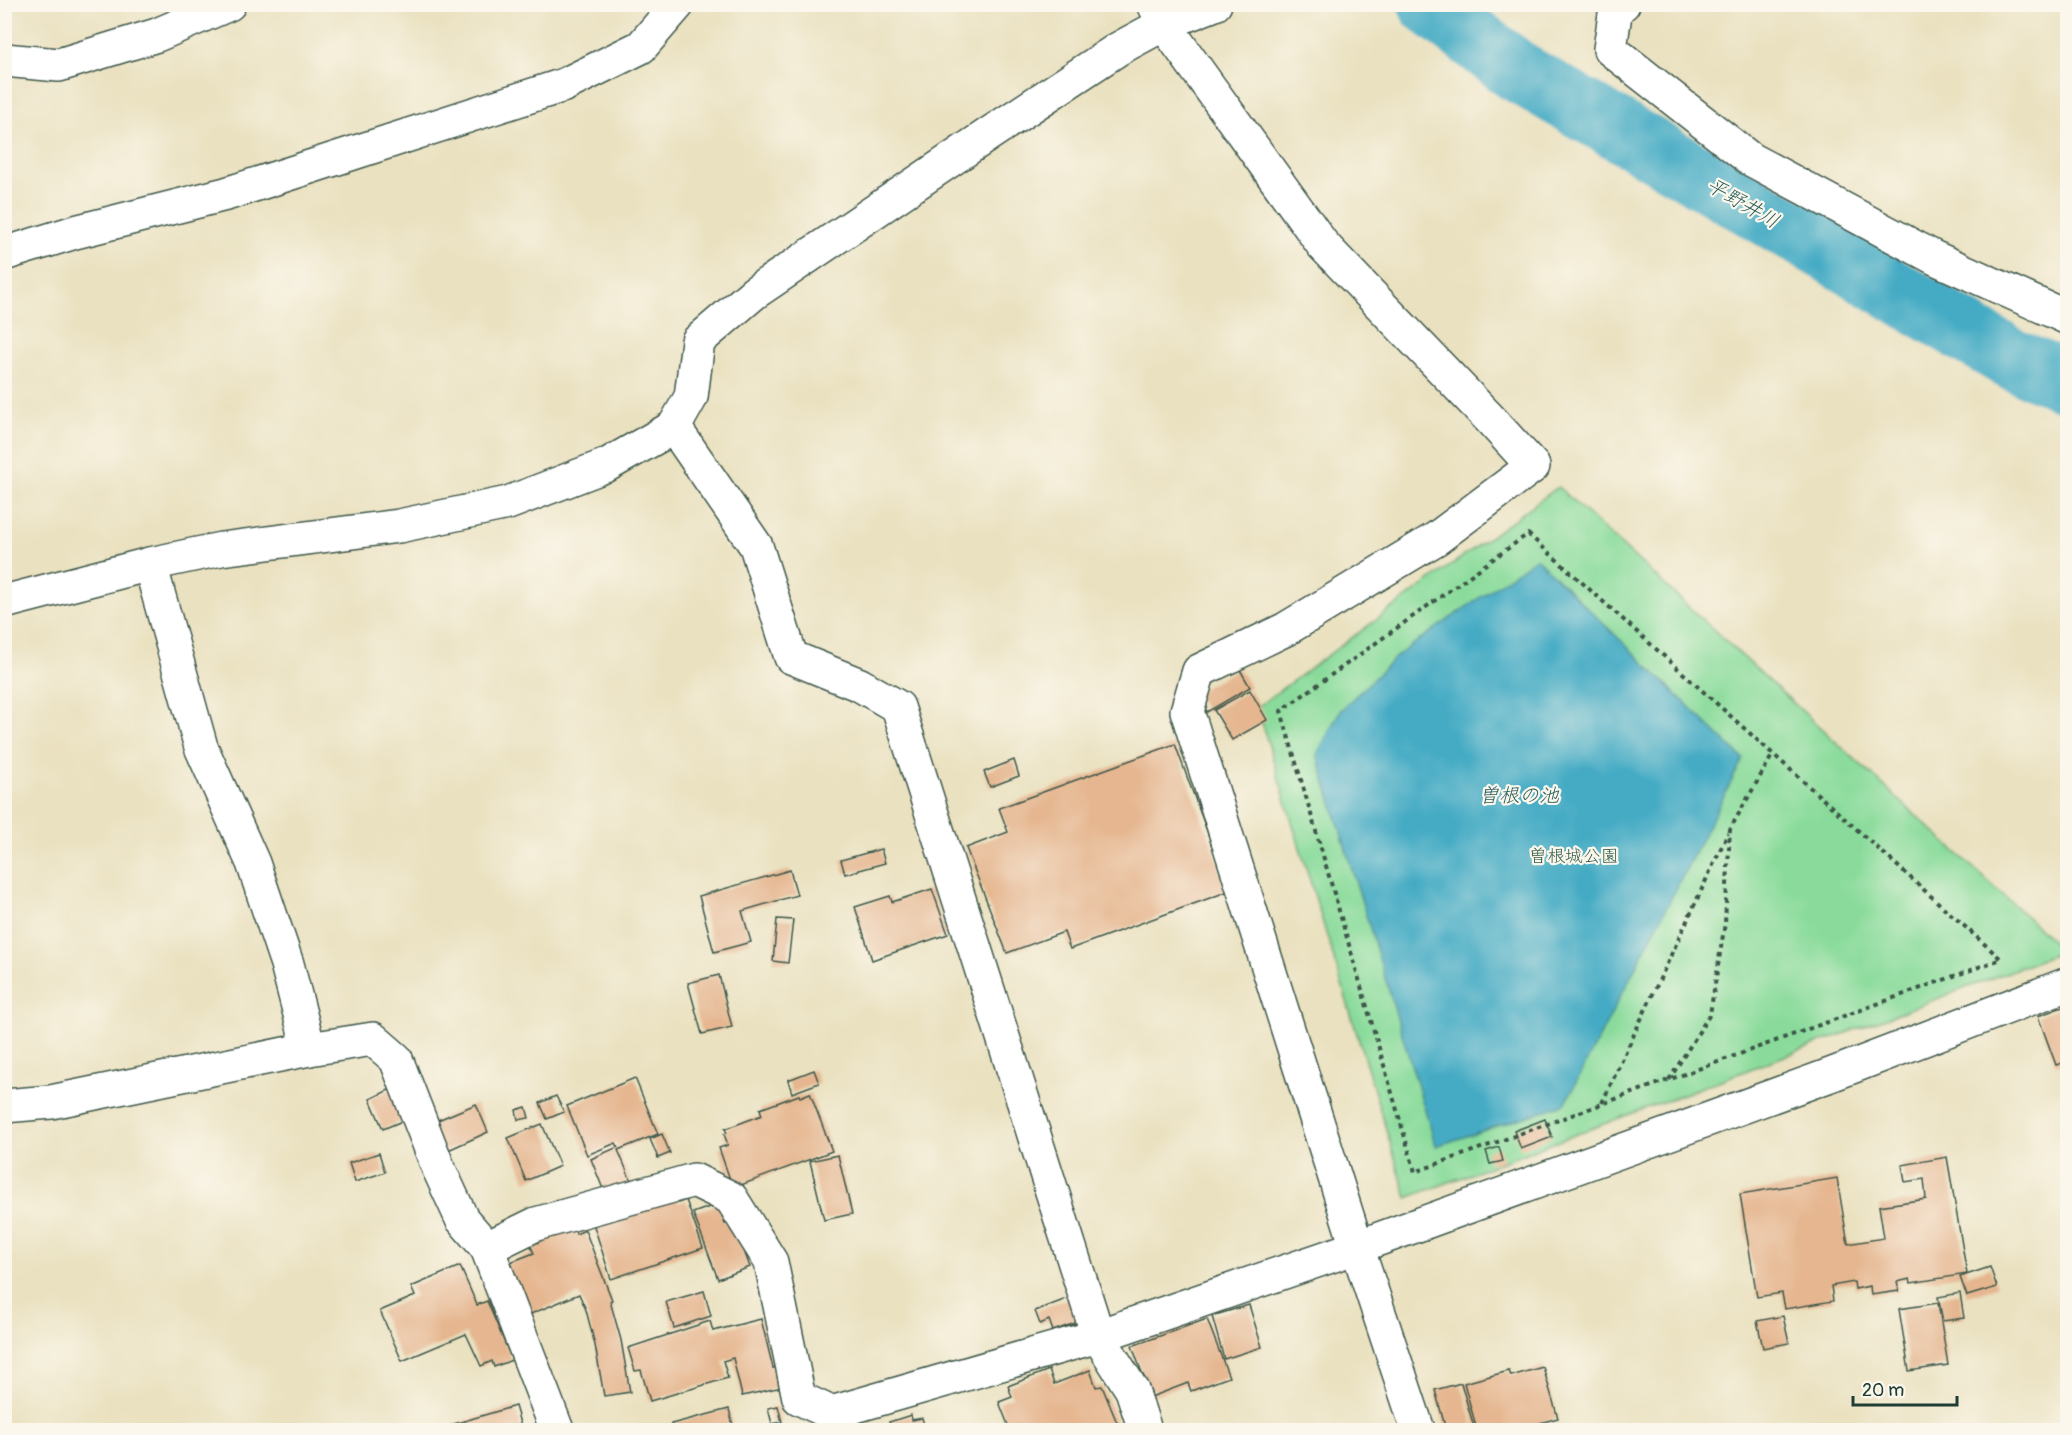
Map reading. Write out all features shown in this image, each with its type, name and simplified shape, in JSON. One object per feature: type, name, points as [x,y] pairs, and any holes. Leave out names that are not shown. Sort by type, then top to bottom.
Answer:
[{"type":"street","points":[[4,60],[59,65],[157,35],[229,4]]},
{"type":"street","points":[[4,254],[75,232],[226,194],[564,85],[641,47],[678,4]]},
{"type":"street","points":[[4,602],[150,564],[221,549],[399,526],[508,503],[607,465],[674,427],[691,397],[698,341],[754,293],[1118,49],[1159,14],[1215,4]]},
{"type":"street","points":[[1623,4],[1616,7],[1610,49],[1750,159],[1935,258],[2067,318]]},
{"type":"street","points":[[1159,14],[1323,244],[1533,466],[1437,538],[1286,629],[1199,671],[1187,711],[1357,1247],[1418,1431]]},
{"type":"street","points":[[674,427],[756,546],[791,657],[860,686],[898,707],[1098,1336],[1132,1390],[1145,1431]]},
{"type":"street","points":[[150,564],[201,747],[254,863],[287,964],[309,1049]]},
{"type":"street","points":[[487,1248],[536,1224],[694,1180],[731,1198],[771,1262],[799,1398],[831,1413],[1098,1336],[1357,1247],[1833,1074],[2067,984]]},
{"type":"street","points":[[4,1106],[51,1102],[309,1049],[373,1039],[396,1059],[438,1167],[462,1219],[487,1248],[557,1431]]},
{"type":"path","points":[[1528,534],[1773,754],[2001,959],[1415,1172],[1281,711],[1528,534]]},
{"type":"path","points":[[1602,1104],[1730,829],[1773,754]]},
{"type":"path","points":[[1669,1080],[1710,1014],[1725,923],[1730,829]]},
{"type":"green space","name":"曽根城公園","points":[[1558,487],[2064,951],[1407,1198],[1257,707]]},
{"type":"water","name":"曽根の池","points":[[1536,558],[1743,759],[1565,1104],[1436,1146],[1317,754],[1340,711],[1398,655]]},
{"type":"building","points":[[1239,668],[1250,687],[1207,712],[1196,693]]},
{"type":"building","points":[[1250,690],[1267,720],[1232,740],[1214,710]]},
{"type":"building","points":[[1175,744],[1229,891],[1070,949],[1064,932],[1007,953],[966,848],[1008,832],[999,808]]},
{"type":"building","points":[[1014,760],[1019,776],[990,787],[984,772]]},
{"type":"building","points":[[881,849],[885,863],[845,874],[841,860]]},
{"type":"building","points":[[790,870],[797,895],[742,911],[751,942],[714,952],[699,896]]},
{"type":"building","points":[[932,889],[948,934],[872,960],[855,907],[890,896],[892,902]]},
{"type":"building","points":[[777,919],[793,920],[788,963],[773,961]]},
{"type":"building","points":[[719,975],[732,1027],[702,1034],[688,983]]},
{"type":"building","points":[[2068,1005],[2068,1061],[2056,1065],[2038,1016]]},
{"type":"building","points":[[814,1070],[819,1083],[792,1093],[788,1080]]},
{"type":"building","points":[[635,1078],[658,1134],[618,1150],[632,1183],[605,1194],[591,1159],[618,1147],[616,1143],[587,1155],[567,1106]]},
{"type":"building","points":[[393,1088],[407,1119],[383,1129],[370,1099]]},
{"type":"building","points":[[810,1093],[832,1151],[733,1188],[719,1148],[728,1145],[724,1134],[727,1133],[725,1129],[762,1115],[760,1109]]},
{"type":"building","points":[[556,1096],[564,1112],[547,1119],[540,1103]]},
{"type":"building","points":[[476,1104],[488,1132],[444,1152],[431,1123]]},
{"type":"building","points":[[526,1107],[529,1118],[518,1120],[516,1110]]},
{"type":"building","points":[[1545,1119],[1552,1137],[1521,1149],[1514,1131]]},
{"type":"building","points":[[542,1124],[560,1166],[526,1181],[508,1138]]},
{"type":"building","points":[[662,1134],[670,1153],[658,1158],[650,1139]]},
{"type":"building","points":[[1499,1147],[1503,1161],[1490,1164],[1486,1151]]},
{"type":"building","points":[[379,1153],[385,1172],[355,1182],[349,1163]]},
{"type":"building","points":[[838,1155],[852,1214],[824,1220],[810,1161]]},
{"type":"building","points":[[1947,1157],[1967,1274],[1911,1283],[1910,1279],[1897,1282],[1899,1291],[1871,1295],[1870,1286],[1855,1289],[1854,1282],[1831,1286],[1833,1301],[1785,1309],[1782,1293],[1757,1297],[1740,1194],[1837,1178],[1848,1244],[1884,1238],[1879,1206],[1926,1199],[1924,1179],[1905,1182],[1902,1165]]},
{"type":"building","points":[[676,1196],[678,1203],[686,1200],[703,1248],[611,1279],[593,1223]]},
{"type":"building","points":[[718,1204],[725,1224],[733,1221],[750,1267],[718,1279],[693,1213]]},
{"type":"building","points":[[574,1228],[576,1234],[585,1230],[612,1300],[610,1301],[621,1340],[630,1392],[604,1396],[595,1345],[586,1310],[579,1294],[521,1318],[500,1266],[534,1253],[528,1240]]},
{"type":"building","points":[[460,1266],[477,1305],[487,1301],[512,1360],[494,1367],[492,1361],[481,1366],[466,1334],[402,1361],[380,1311],[415,1296],[411,1287]]},
{"type":"building","points":[[1990,1267],[1997,1287],[1967,1296],[1960,1277]]},
{"type":"building","points":[[704,1291],[711,1316],[674,1328],[666,1302]]},
{"type":"building","points":[[1960,1293],[1964,1318],[1943,1321],[1938,1297]]},
{"type":"building","points":[[1069,1298],[1078,1322],[1053,1331],[1049,1320],[1040,1324],[1035,1311]]},
{"type":"building","points":[[1938,1303],[1948,1365],[1909,1371],[1899,1309]]},
{"type":"building","points":[[1249,1305],[1262,1347],[1224,1359],[1212,1316]]},
{"type":"building","points":[[1783,1316],[1789,1343],[1763,1348],[1757,1321]]},
{"type":"building","points":[[761,1319],[773,1368],[777,1367],[782,1387],[742,1396],[733,1358],[723,1361],[728,1378],[650,1401],[641,1370],[635,1371],[628,1348],[710,1321],[713,1331]]},
{"type":"building","points":[[1207,1319],[1229,1377],[1191,1391],[1188,1383],[1151,1397],[1132,1346]]},
{"type":"building","points":[[1543,1367],[1558,1418],[1522,1428],[1521,1424],[1496,1430],[1477,1430],[1464,1383],[1509,1371],[1511,1376]]},
{"type":"building","points":[[1049,1370],[1054,1384],[1090,1370],[1096,1387],[1102,1386],[1120,1430],[1010,1430],[999,1402],[1012,1397],[1008,1386]]},
{"type":"building","points":[[1461,1383],[1474,1427],[1464,1430],[1446,1430],[1435,1390]]},
{"type":"building","points":[[515,1406],[522,1430],[456,1430],[454,1424]]},
{"type":"building","points":[[778,1406],[782,1422],[772,1424],[768,1408]]},
{"type":"building","points":[[729,1409],[734,1430],[673,1430],[671,1424]]},
{"type":"building","points":[[911,1415],[912,1420],[922,1418],[926,1430],[891,1430],[889,1422]]},
{"type":"waterway","name":"平野井川","points":[[1429,4],[1518,72],[2015,361],[2068,382]]}]
